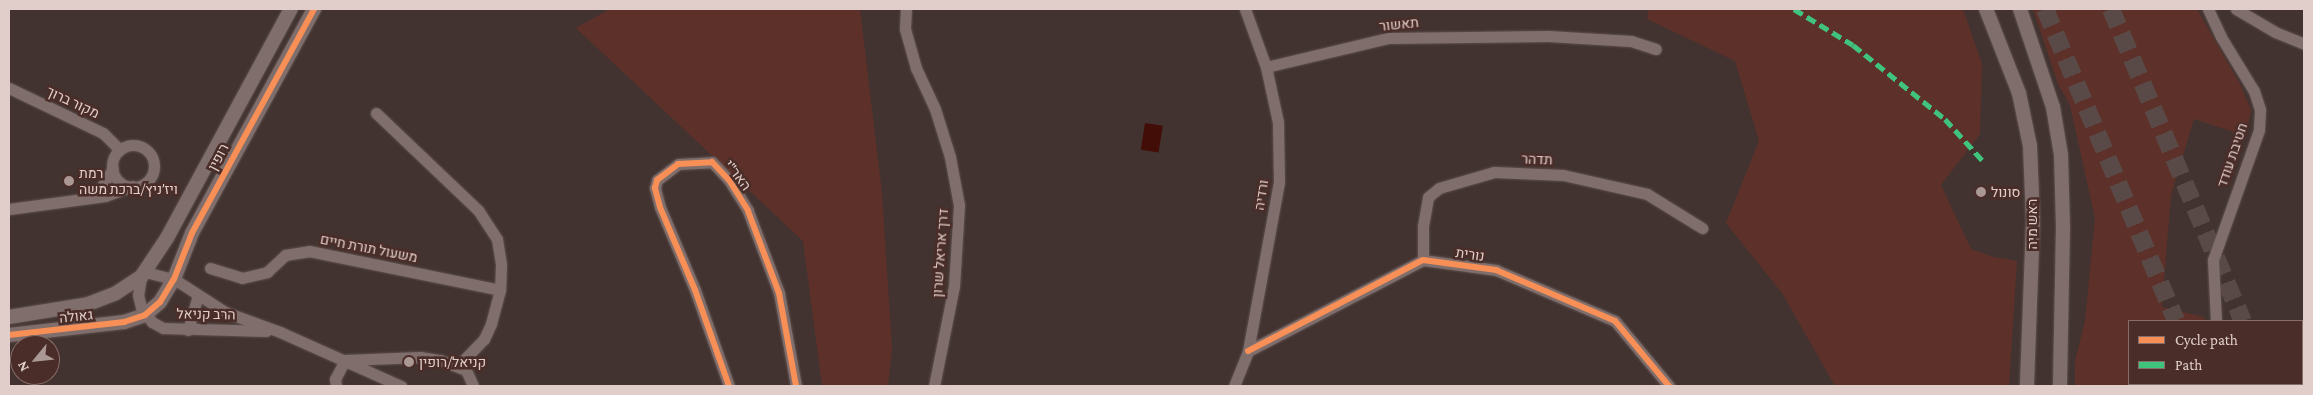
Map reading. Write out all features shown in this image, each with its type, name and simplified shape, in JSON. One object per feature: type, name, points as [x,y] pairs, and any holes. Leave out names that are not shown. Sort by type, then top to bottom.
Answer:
[{"type":"street","name":"רופין","points":[[143,274],[167,238],[291,9]]},
{"type":"street","name":"רופין","points":[[145,315],[160,302],[174,279],[186,247],[271,84],[314,9]]},
{"type":"street","name":"דרך אריאל שרון","points":[[906,9],[905,29],[916,68],[935,109],[950,157],[959,205],[954,286],[934,386]]},
{"type":"street","name":"ורדיה","points":[[1234,386],[1248,351],[1279,182],[1278,122],[1266,67],[1245,9]]},
{"type":"street","name":"ראש מיה","points":[[1986,9],[2019,93],[2030,146],[2033,221],[2027,386]]},
{"type":"street","points":[[2020,9],[2053,107],[2061,155],[2064,227],[2060,386]]},
{"type":"street","name":"חטיבת עודד","points":[[2208,9],[2221,37],[2254,91],[2260,110],[2259,130],[2213,260],[2216,320]]},
{"type":"street","points":[[2236,9],[2275,32],[2304,44]]},
{"type":"street","name":"תאשור","points":[[1266,67],[1388,38],[1406,37],[1548,36],[1631,41],[1656,49]]},
{"type":"street","name":"מקור ברוך","points":[[9,88],[103,133],[120,150]]},
{"type":"street","points":[[376,113],[478,210],[497,239],[501,264],[500,290],[484,339],[458,366]]},
{"type":"street","points":[[9,209],[85,196],[105,196],[150,179],[153,160],[139,146],[120,150],[113,168],[100,188],[85,196]]},
{"type":"street","name":"האר\"י","points":[[729,386],[695,290],[660,207],[657,180],[678,164],[712,162],[729,180],[748,211],[779,293],[796,386]]},
{"type":"street","points":[[113,168],[119,181],[132,186]]},
{"type":"street","name":"תדהר","points":[[1423,260],[1423,226],[1428,197],[1439,188],[1494,172],[1563,175],[1647,194],[1702,228]]},
{"type":"street","name":"משעול תורת חיים","points":[[210,268],[242,278],[266,272],[285,255],[309,252],[500,290]]},
{"type":"street","points":[[1248,351],[1423,260]]},
{"type":"street","name":"נורית","points":[[1423,260],[1496,270],[1615,321],[1670,386]]},
{"type":"street","points":[[143,274],[138,295],[145,315]]},
{"type":"street","name":"הרב קניאל","points":[[143,274],[174,279],[225,312],[280,332],[401,386]]},
{"type":"street","name":"גאולה","points":[[9,317],[88,304],[116,293],[143,274]]},
{"type":"street","points":[[188,330],[198,296]]},
{"type":"street","name":"הרב קניאל","points":[[145,315],[163,328],[280,332]]},
{"type":"street","name":"גאולה","points":[[9,335],[124,322],[145,315]]},
{"type":"street","points":[[336,386],[335,380],[345,360],[420,357],[458,366],[466,370],[474,386]]},
{"type":"shaded area","points":[[610,9],[860,9],[882,193],[892,348],[888,386],[822,386],[803,241],[576,28]]},
{"type":"shaded area","points":[[1649,9],[1963,9],[1982,64],[1980,134],[1941,185],[1971,249],[1993,257],[2017,261],[2009,386],[1835,386],[1782,293],[1726,223],[1759,141],[1735,61],[1647,19]]},
{"type":"shaded area","points":[[2033,9],[2197,9],[2241,86],[2251,110],[2246,136],[2194,119],[2171,195],[2162,307],[2204,317],[2205,320],[2128,320],[2128,385],[2229,386],[2075,386],[2075,361],[2085,321],[2095,218],[2070,105],[2058,84]]},
{"type":"shaded area","points":[[1145,123],[1163,126],[1159,152],[1141,150]]},
{"type":"tunnel","points":[[2045,9],[2176,320]]},
{"type":"tunnel","points":[[2111,9],[2243,320]]},
{"type":"marked path","points":[[1794,9],[1853,45],[1945,119],[1983,161]]},
{"type":"cycle path","points":[[9,335],[124,322],[145,315],[160,302],[174,279],[192,233],[314,9]]},
{"type":"cycle path","points":[[729,386],[695,290],[660,207],[655,188],[657,180],[678,164],[712,162],[729,180],[748,211],[779,293],[796,386]]},
{"type":"cycle path","points":[[1248,351],[1423,260],[1496,270],[1615,321],[1669,386]]},
{"type":"place","name":"רמת ויז׳ניץ/ברכת משה","points":[[69,181]]},
{"type":"place","name":"סונול","points":[[1981,192]]},
{"type":"place","name":"קניאל/רופין","points":[[409,362]]}]
